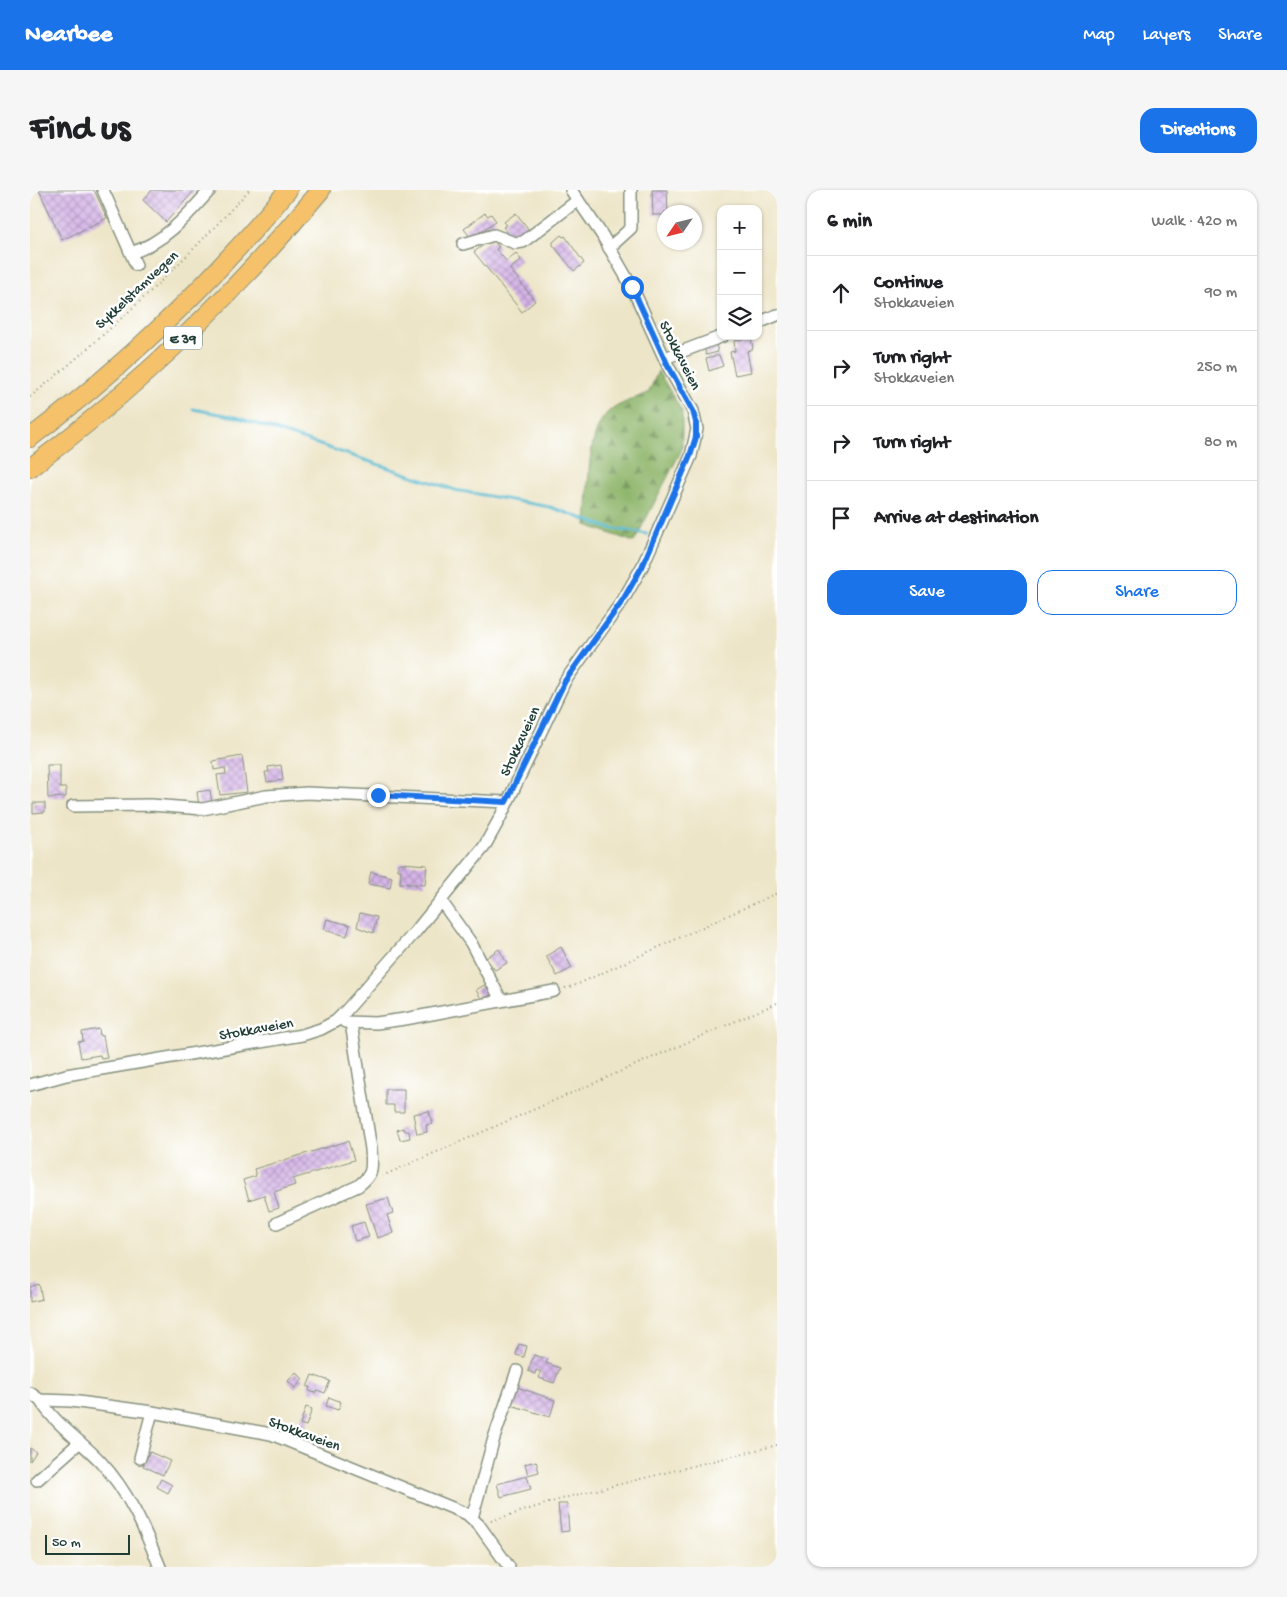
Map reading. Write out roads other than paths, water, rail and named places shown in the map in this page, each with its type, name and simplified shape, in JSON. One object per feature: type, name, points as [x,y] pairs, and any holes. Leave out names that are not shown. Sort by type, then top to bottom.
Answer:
[{"type":"highway","name":"E 39","points":[[30,438],[98,383],[160,326],[231,254],[288,190]]},
{"type":"highway","name":"E 39","points":[[30,468],[108,406],[183,338],[250,271],[321,190]]},
{"type":"street","points":[[103,190],[136,265]]},
{"type":"street","points":[[131,253],[144,248],[180,225],[210,190]]},
{"type":"street","points":[[610,248],[631,228],[631,190]]},
{"type":"street","points":[[463,244],[494,235],[515,243],[523,242],[575,195]]},
{"type":"street","name":"Stokkaveien","points":[[30,1085],[66,1075],[281,1040],[321,1029],[336,1020],[441,901],[484,847],[565,681],[623,600],[642,567],[690,456],[697,429],[695,416],[665,358],[632,287],[610,248],[575,195]]},
{"type":"street","points":[[762,321],[777,315]]},
{"type":"street","points":[[665,358],[717,338]]},
{"type":"street","points":[[73,806],[152,805],[203,809],[266,796],[307,793],[506,802]]},
{"type":"street","points":[[441,901],[470,943],[502,1000]]},
{"type":"street","points":[[336,1020],[351,1023],[376,1023],[554,991]]},
{"type":"street","points":[[277,1223],[358,1186],[369,1177],[372,1167],[371,1149],[351,1023]]},
{"type":"street","points":[[509,1567],[476,1521],[494,1438],[517,1371]]},
{"type":"street","points":[[30,1393],[40,1400],[98,1460],[126,1493],[137,1511],[160,1567]]},
{"type":"street","name":"Stokkaveien","points":[[40,1400],[71,1401],[152,1412],[280,1437],[476,1521]]},
{"type":"street","points":[[140,1458],[152,1412]]},
{"type":"street","points":[[37,1480],[80,1442]]},
{"type":"waterway","points":[[193,409],[236,417],[455,490],[550,507],[609,528],[647,534]]}]
